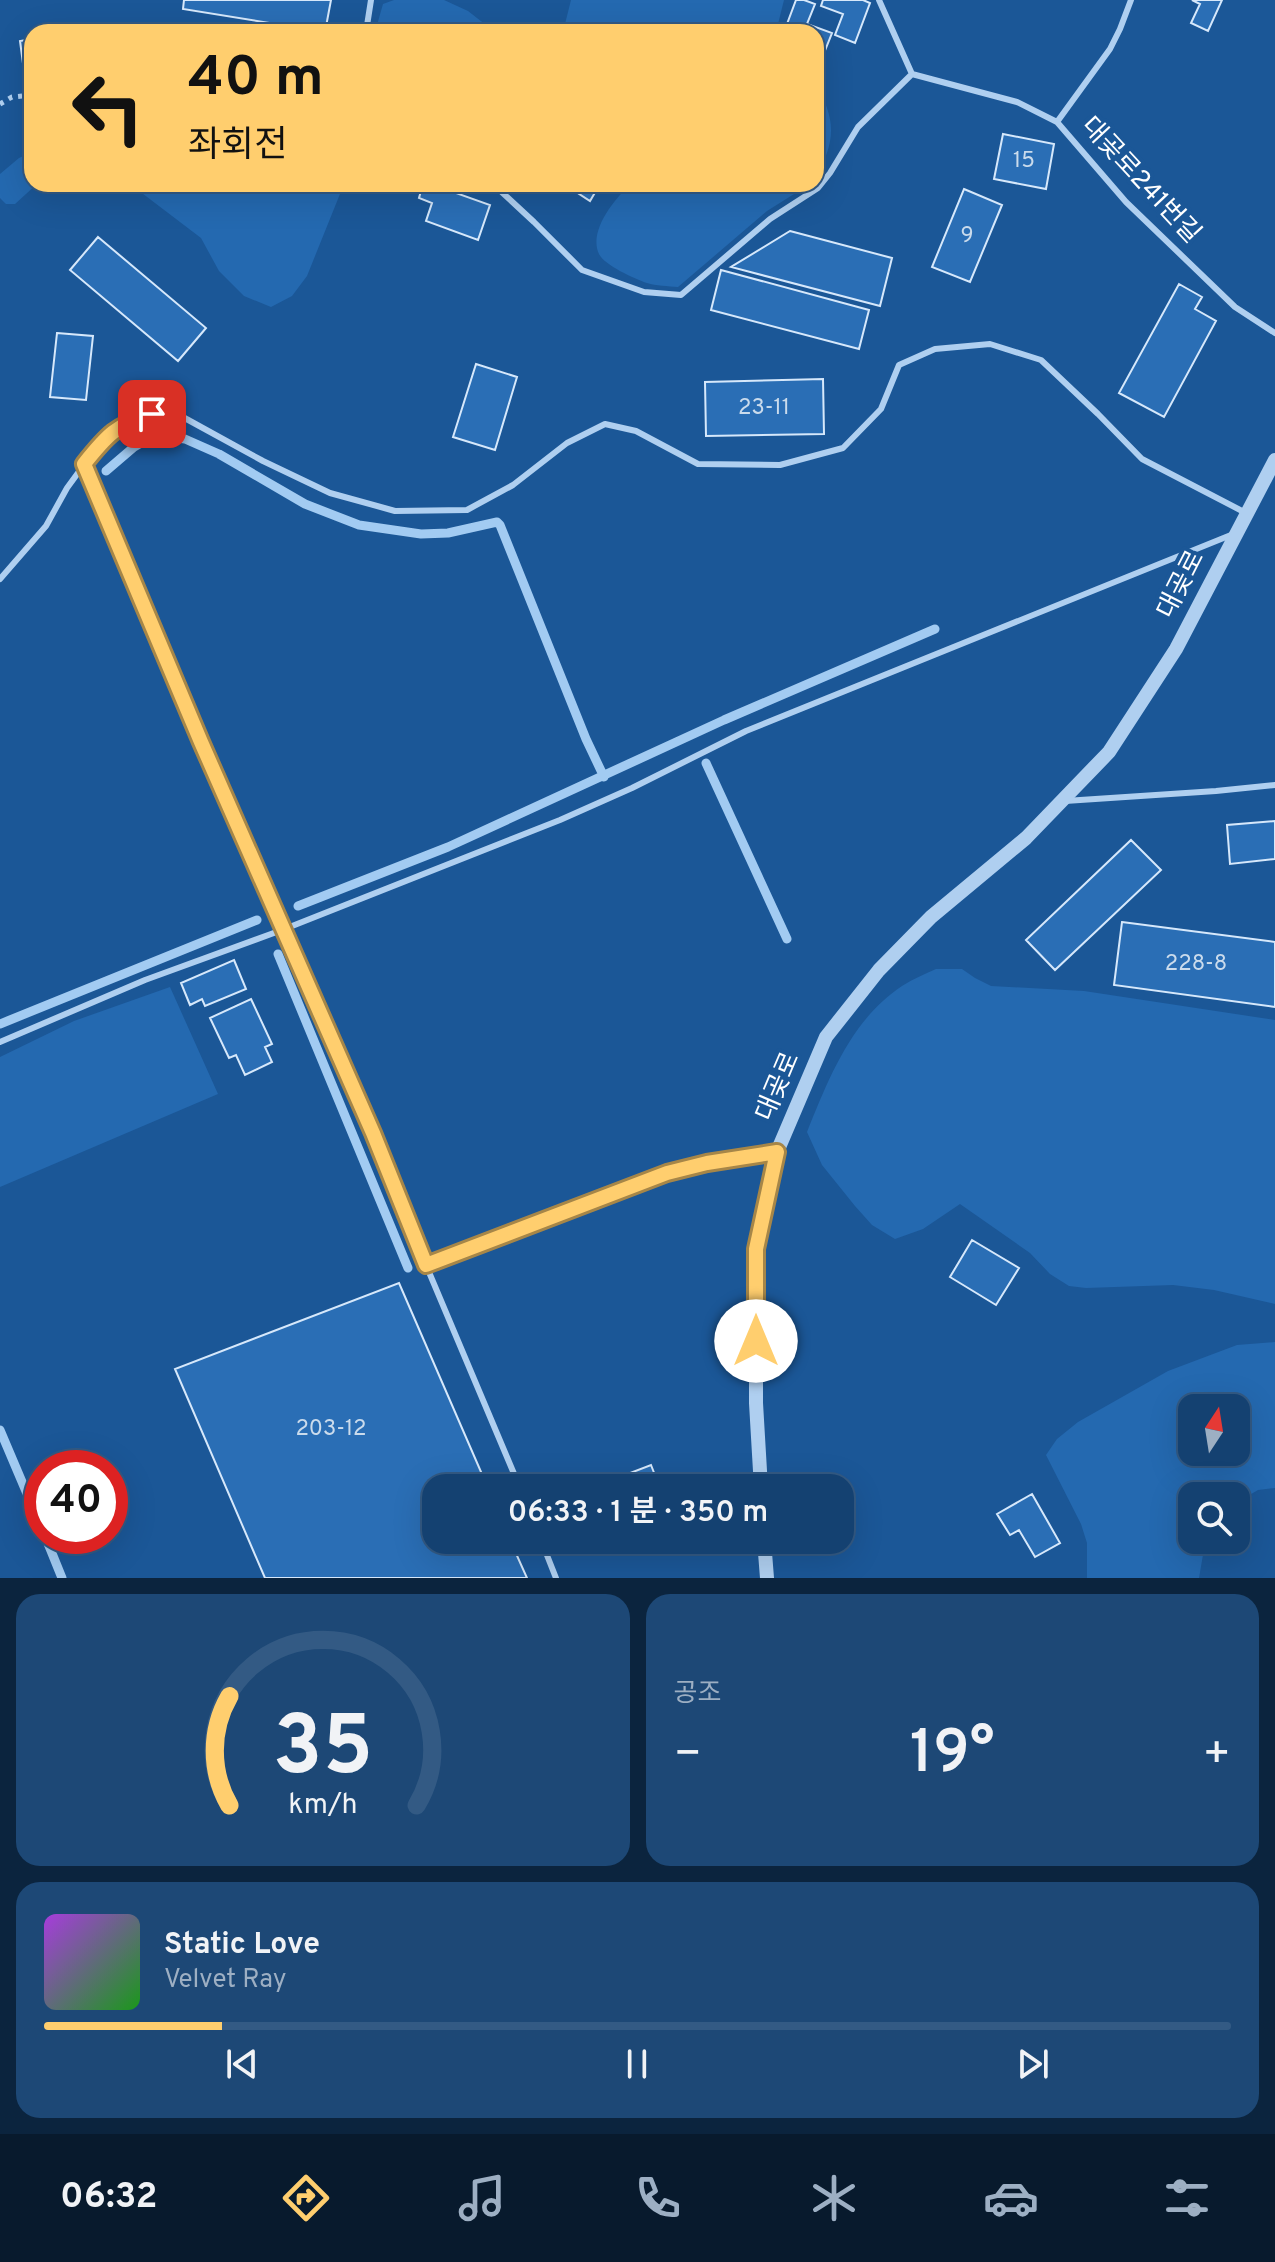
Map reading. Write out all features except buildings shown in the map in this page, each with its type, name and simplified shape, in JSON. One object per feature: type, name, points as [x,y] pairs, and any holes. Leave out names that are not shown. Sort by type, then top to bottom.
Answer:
[{"type":"street","name":"대곶로","points":[[760,1474],[756,1403],[756,1249],[777,1152],[826,1037],[879,970],[931,917],[1026,838],[1109,752],[1176,649],[1275,460]]},
{"type":"street","points":[[765,1554],[767,1578]]},
{"type":"lane","points":[[367,24],[371,0]]},
{"type":"lane","points":[[824,180],[858,127],[912,74],[879,0]]},
{"type":"lane","points":[[1057,122],[1110,49],[1131,0]]},
{"type":"lane","name":"대곶로241번길","points":[[912,74],[1017,102],[1057,122],[1126,202],[1235,307],[1275,333]]},
{"type":"lane","points":[[502,192],[582,270],[644,292],[681,295],[770,219],[812,192]]},
{"type":"lane","points":[[0,579],[46,526],[67,488],[102,440],[128,421],[152,414],[181,416],[330,493],[395,511],[467,510],[513,485],[567,443],[605,424],[636,431],[698,464],[780,465],[843,448],[881,409],[899,365],[935,349],[990,344],[1041,360],[1142,459],[1246,513]]},
{"type":"lane","points":[[84,464],[166,662],[373,1133],[514,1474]]},
{"type":"lane","points":[[0,1042],[145,980],[282,930],[560,820],[746,731],[1236,533]]},
{"type":"lane","points":[[1061,801],[1275,785]]},
{"type":"lane","points":[[426,1265],[667,1173],[777,1152]]},
{"type":"lane","points":[[547,1554],[556,1578]]},
{"type":"path","points":[[0,104],[12,97],[24,96]]},
{"type":"shaded area","points":[[394,0],[444,0],[468,11],[485,24],[377,24],[383,4]]},
{"type":"shaded area","points":[[571,0],[784,0],[778,24],[565,24]]},
{"type":"shaded area","points":[[824,100],[831,130],[824,160]]},
{"type":"shaded area","points":[[24,156],[24,192],[28,192],[15,204],[6,204],[0,198],[0,174]]},
{"type":"shaded area","points":[[141,192],[341,192],[307,276],[292,296],[271,307],[244,296],[219,271],[201,238]]},
{"type":"shaded area","points":[[624,192],[797,192],[767,211],[678,287],[654,285],[635,278],[613,267],[599,254],[597,235],[600,225]]},
{"type":"shaded area","points":[[936,969],[962,969],[991,986],[1084,991],[1275,1020],[1275,1304],[1214,1290],[1173,1285],[1069,1286],[1050,1274],[1030,1253],[960,1204],[923,1229],[895,1239],[872,1225],[822,1165],[807,1132],[824,1091],[855,1033],[884,1000],[902,986]]},
{"type":"shaded area","points":[[170,987],[218,1094],[0,1187],[0,1057],[74,1021]]},
{"type":"shaded area","points":[[1275,1342],[1275,1488],[1258,1490],[1250,1495],[1250,1482],[1178,1482],[1178,1554],[1203,1554],[1199,1578],[1087,1578],[1087,1543],[1081,1524],[1046,1455],[1057,1439],[1078,1422],[1168,1371],[1237,1345]]},
{"type":"waterway","points":[[106,471],[134,447],[163,436],[185,439],[219,454],[305,504],[359,525],[421,534],[448,533],[497,522],[604,777]]},
{"type":"waterway","points":[[298,906],[448,847],[724,720],[935,629]]},
{"type":"waterway","points":[[706,763],[787,939]]},
{"type":"waterway","points":[[0,1024],[257,920]]},
{"type":"waterway","points":[[278,954],[408,1268]]},
{"type":"waterway","points":[[0,1430],[24,1487]]},
{"type":"waterway","points":[[52,1554],[62,1578]]},
{"type":"route","points":[[152,414],[128,421],[102,440],[84,464],[166,662],[373,1133],[426,1265],[667,1173],[777,1152],[756,1249],[756,1341]]}]
